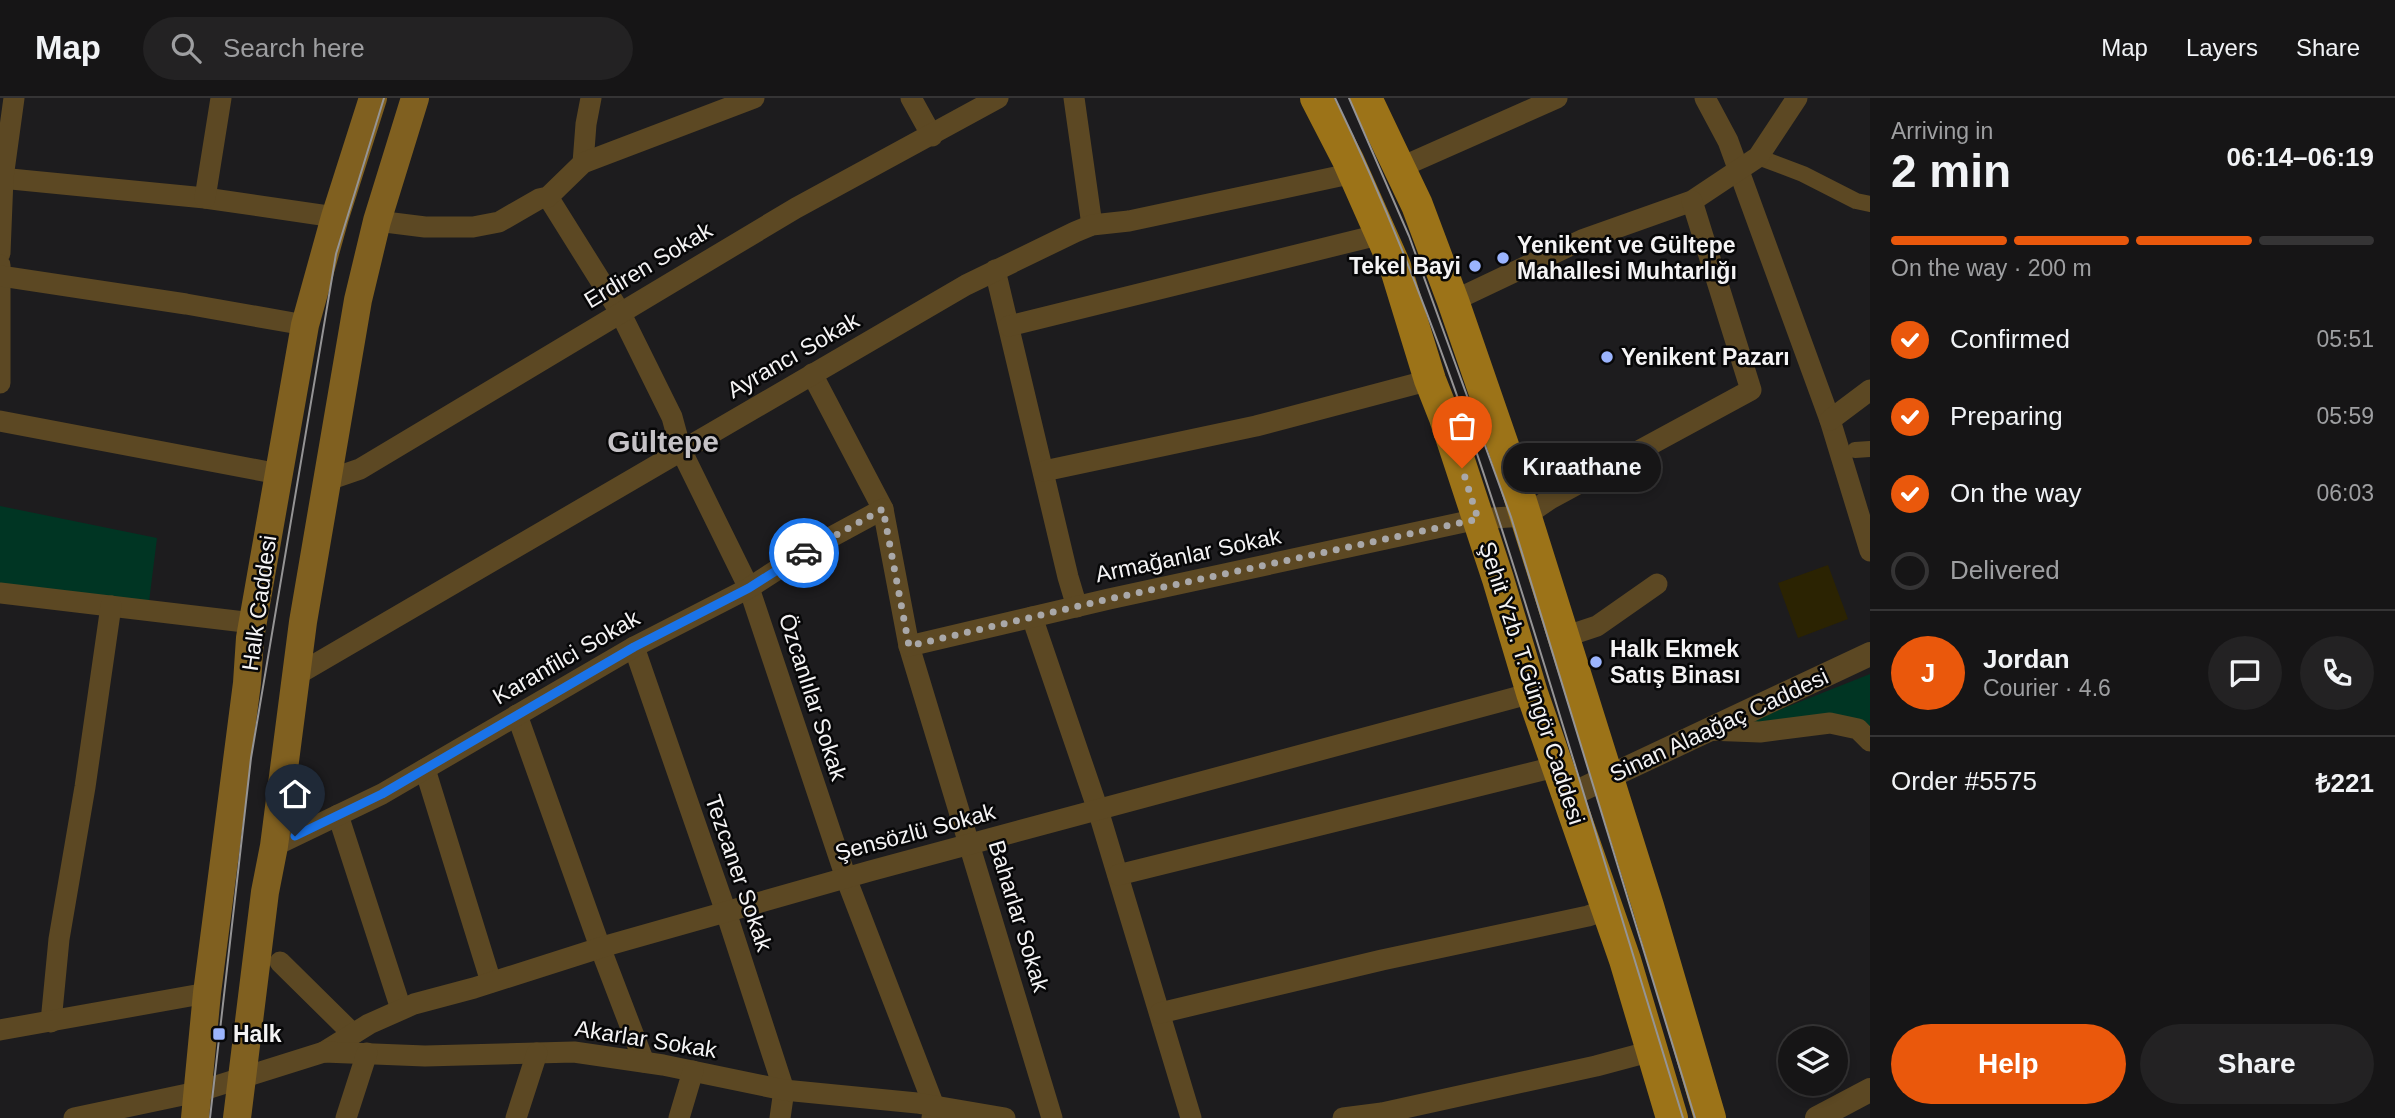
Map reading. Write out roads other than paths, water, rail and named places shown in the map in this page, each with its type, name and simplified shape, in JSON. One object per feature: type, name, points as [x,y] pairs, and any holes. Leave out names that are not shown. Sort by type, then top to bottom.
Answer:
[{"type":"main road","name":"Halk Caddesi","points":[[196,1105],[207,993],[225,869],[253,623],[305,325],[373,98]]},
{"type":"main road","name":"Halk Caddesi","points":[[237,1118],[295,676],[358,300],[377,221],[415,98]]},
{"type":"main road","name":"Şehit Yzb. T.Güngör Caddesi","points":[[1316,98],[1354,173],[1395,266],[1430,380],[1478,519],[1531,693],[1608,909],[1672,1118]]},
{"type":"main road","name":"Şehit Yzb. T.Güngör Caddesi","points":[[1366,98],[1416,205],[1453,301],[1564,637],[1648,906],[1710,1118]]},
{"type":"street","points":[[0,253],[2,178],[14,98]]},
{"type":"street","points":[[205,198],[221,98]]},
{"type":"street","points":[[583,163],[591,98]]},
{"type":"street","points":[[377,221],[425,227],[473,227],[499,222],[539,199],[548,197],[583,163],[754,98]]},
{"type":"street","points":[[911,98],[932,136]]},
{"type":"street","name":"Erdiren Sokak","points":[[328,480],[360,469],[796,208],[998,98]]},
{"type":"street","points":[[1074,98],[1093,225]]},
{"type":"street","points":[[1399,169],[1558,98]]},
{"type":"street","points":[[1705,98],[1728,141],[1830,419],[1870,551]]},
{"type":"street","points":[[1453,301],[1582,240],[1692,201],[1758,157],[1797,98]]},
{"type":"street","points":[[1758,157],[1803,174],[1856,201],[1870,204]]},
{"type":"street","name":"Ayrancı Sokak","points":[[295,676],[995,270],[1093,225],[1129,221],[1354,173]]},
{"type":"street","points":[[2,178],[205,198],[335,218]]},
{"type":"street","name":"Özcanlılar Sokak","points":[[548,197],[620,312],[672,416],[681,450],[749,588],[846,878],[933,1112]]},
{"type":"street","points":[[1525,516],[1550,499],[1751,390],[1692,201]]},
{"type":"street","points":[[1009,326],[1382,234]]},
{"type":"street","points":[[995,270],[1077,607]]},
{"type":"street","points":[[0,383],[1,272],[305,325]]},
{"type":"street","name":"Baharlar Sokak","points":[[812,374],[883,509],[909,646],[1052,1118]]},
{"type":"street","points":[[1044,471],[1256,426],[1430,380]]},
{"type":"street","points":[[1830,419],[1870,390]]},
{"type":"street","points":[[0,421],[279,474]]},
{"type":"street","name":"Karanfilci Sokak","points":[[274,846],[382,794],[634,647],[749,588],[811,548],[883,509]]},
{"type":"street","name":"Armağanlar Sokak","points":[[909,646],[1478,519],[1525,516]]},
{"type":"street","points":[[1564,637],[1597,626],[1657,584]]},
{"type":"street","points":[[0,593],[253,623]]},
{"type":"street","points":[[51,1022],[59,939],[85,787],[111,606]]},
{"type":"street","points":[[1032,617],[1098,810],[1191,1118]]},
{"type":"street","name":"Tezcaner Sokak","points":[[634,647],[726,912],[784,1090],[780,1118]]},
{"type":"street","name":"Sinan Alaağaç Caddesi","points":[[1568,796],[1870,654]]},
{"type":"street","name":"Şensözlü Sokak","points":[[324,1052],[369,1024],[401,1009],[600,947],[1531,693]]},
{"type":"street","points":[[517,715],[644,1062]]},
{"type":"street","points":[[1707,730],[1760,732],[1830,723],[1857,729],[1870,741]]},
{"type":"street","points":[[1118,876],[1559,766]]},
{"type":"street","points":[[425,769],[491,982]]},
{"type":"street","points":[[338,815],[401,1009]]},
{"type":"street","points":[[1160,1013],[1382,960],[1588,916],[1608,909]]},
{"type":"street","points":[[279,962],[353,1034]]},
{"type":"street","points":[[0,1030],[207,993]]},
{"type":"street","points":[[1343,1118],[1421,1104],[1652,1051]]},
{"type":"street","name":"Akarlar Sokak","points":[[74,1118],[196,1105],[242,1078],[324,1052],[425,1056],[574,1052],[644,1062],[784,1090],[933,1112],[1005,1118]]},
{"type":"street","points":[[346,1118],[367,1053]]},
{"type":"street","points":[[516,1118],[537,1053]]},
{"type":"street","points":[[680,1118],[693,1071]]},
{"type":"street","points":[[1817,1118],[1870,1090]]},
{"type":"tram line","points":[[210,1118],[251,758],[336,254],[384,98]]},
{"type":"tram line","points":[[1335,98],[1397,237],[1476,450],[1683,1118]]},
{"type":"tram line","points":[[1349,98],[1409,236],[1511,517],[1695,1118]]},
{"type":"place","name":"Yenikent ve Gültepe Mahallesi Muhtarlığı","points":[[1503,258]]},
{"type":"place","name":"Tekel Bayi","points":[[1475,266]]},
{"type":"place","name":"Yenikent Pazarı","points":[[1607,357]]},
{"type":"place","name":"Kıraathane","points":[[1462,468]]},
{"type":"place","name":"Halk Ekmek Satış Binası","points":[[1596,662]]},
{"type":"place","name":"Halk","points":[[219,1034]]},
{"type":"district","name":"Gültepe","points":[[663,441]]}]
